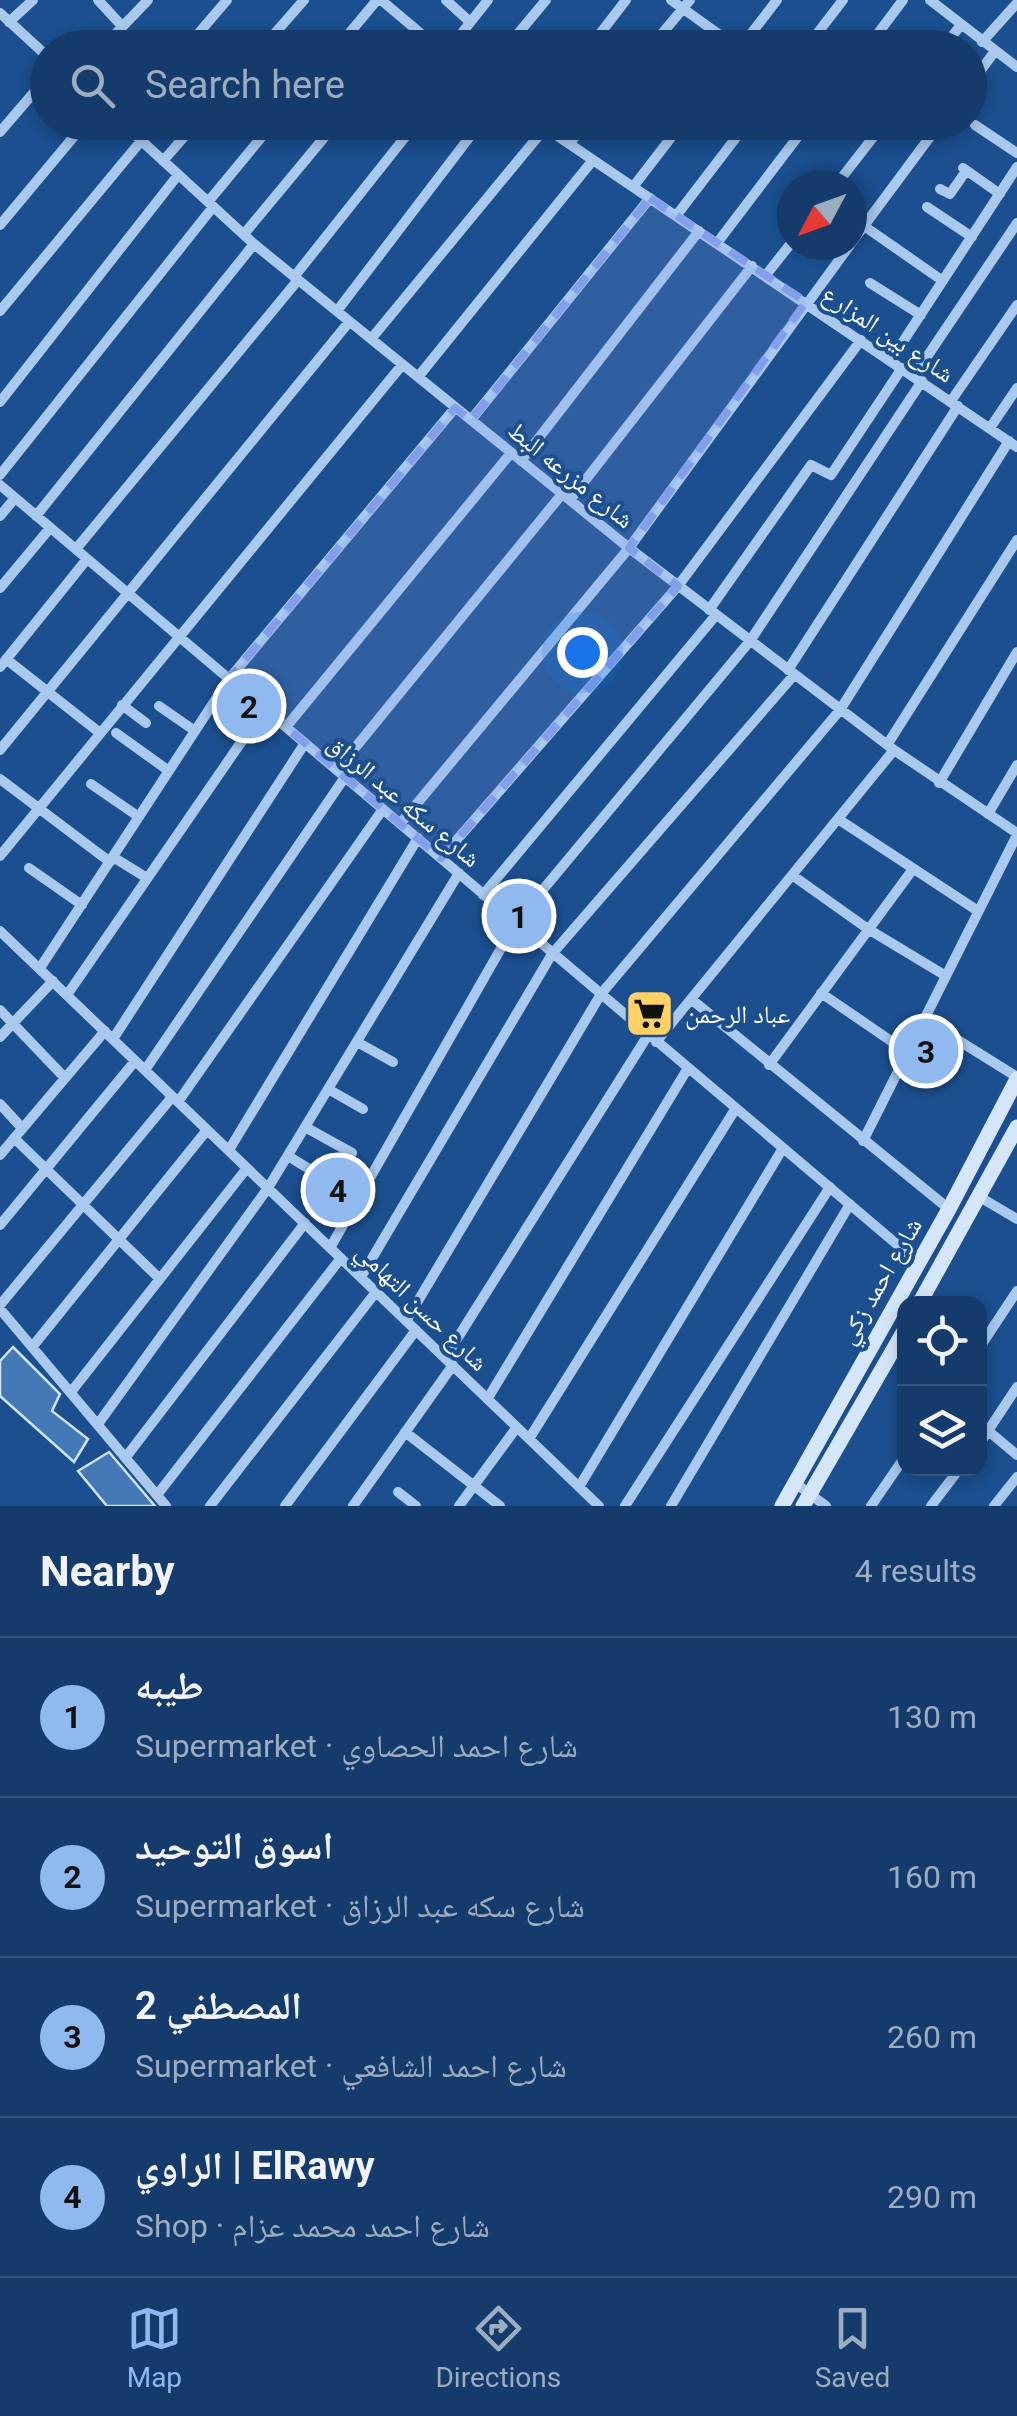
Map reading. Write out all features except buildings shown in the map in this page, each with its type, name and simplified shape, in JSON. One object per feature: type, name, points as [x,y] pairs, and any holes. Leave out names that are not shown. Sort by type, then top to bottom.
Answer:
[{"type":"street","points":[[10,22],[33,0]]},
{"type":"street","points":[[98,0],[122,26]]},
{"type":"street","points":[[118,30],[148,0]]},
{"type":"street","points":[[201,30],[227,0]]},
{"type":"street","points":[[278,30],[304,0]]},
{"type":"street","points":[[446,0],[470,22]]},
{"type":"street","points":[[464,30],[488,0]]},
{"type":"street","points":[[521,30],[546,0]]},
{"type":"street","points":[[602,30],[626,0]]},
{"type":"street","points":[[671,0],[686,4],[717,30]]},
{"type":"street","points":[[753,30],[777,0]]},
{"type":"street","points":[[820,30],[843,0]]},
{"type":"street","points":[[880,30],[903,0]]},
{"type":"street","points":[[930,0],[966,30]]},
{"type":"street","points":[[356,30],[385,2],[415,29]]},
{"type":"street","points":[[987,36],[1017,3]]},
{"type":"street","points":[[665,30],[686,4]]},
{"type":"street","points":[[0,13],[30,40]]},
{"type":"street","points":[[957,30],[960,26]]},
{"type":"street","points":[[987,45],[1017,67]]},
{"type":"street","points":[[987,62],[995,51]]},
{"type":"street","points":[[0,132],[30,97]]},
{"type":"street","points":[[987,132],[1017,153]]},
{"type":"street","points":[[0,225],[71,140]]},
{"type":"street","points":[[163,161],[181,140]]},
{"type":"street","points":[[0,474],[260,140]]},
{"type":"street","points":[[244,234],[322,140]]},
{"type":"street","points":[[76,549],[403,140]]},
{"type":"street","points":[[336,311],[468,140]]},
{"type":"street","points":[[371,340],[529,140]]},
{"type":"street","name":"شارع بين المزارع","points":[[563,140],[1013,444]]},
{"type":"street","points":[[569,144],[572,140]]},
{"type":"street","points":[[633,187],[669,140]]},
{"type":"street","points":[[676,216],[734,140]]},
{"type":"street","points":[[718,243],[796,140]]},
{"type":"street","points":[[848,170],[871,140]]},
{"type":"street","points":[[867,222],[928,140]]},
{"type":"street","points":[[0,310],[141,141]]},
{"type":"street","name":"شارع مزرعه البط","points":[[141,141],[254,244],[629,548],[890,748],[1017,834]]},
{"type":"street","points":[[418,377],[593,160]]},
{"type":"street","points":[[892,360],[1017,167]]},
{"type":"street","points":[[940,189],[950,194],[964,169],[1000,194]]},
{"type":"street","points":[[0,402],[178,175]]},
{"type":"street","points":[[471,420],[650,198]]},
{"type":"street","points":[[927,207],[972,237]]},
{"type":"street","points":[[330,1248],[516,922],[750,641],[1017,223]]},
{"type":"street","points":[[867,228],[943,281]]},
{"type":"street","points":[[522,461],[699,231]]},
{"type":"street","points":[[36,516],[254,244]]},
{"type":"street","points":[[766,276],[778,260]]},
{"type":"street","points":[[400,824],[629,548],[839,260]]},
{"type":"street","points":[[145,1070],[341,774],[752,266]]},
{"type":"street","points":[[870,283],[921,315]]},
{"type":"street","points":[[361,1277],[552,954],[791,672],[1017,305]]},
{"type":"street","points":[[0,750],[350,322]]},
{"type":"street","points":[[441,858],[678,586],[861,340]]},
{"type":"street","points":[[0,856],[402,365]]},
{"type":"street","points":[[484,894],[712,612],[811,465],[831,475],[902,368]]},
{"type":"street","points":[[990,428],[1017,388]]},
{"type":"street","points":[[40,968],[229,679],[455,408]]},
{"type":"street","points":[[406,1321],[601,994],[840,710],[1013,444]]},
{"type":"street","points":[[286,727],[511,452]]},
{"type":"street","name":"شارع سكه عبد الرزاق","points":[[0,485],[919,1263]]},
{"type":"street","points":[[0,516],[15,498]]},
{"type":"street","points":[[0,588],[50,528]]},
{"type":"street","points":[[353,1506],[406,1432],[652,1038],[691,999],[838,819],[890,748],[1017,540]]},
{"type":"street","points":[[87,559],[3,662],[100,733]]},
{"type":"street","points":[[939,782],[1017,652]]},
{"type":"street","points":[[122,705],[146,723]]},
{"type":"street","points":[[159,706],[195,731]]},
{"type":"street","points":[[67,995],[264,708]]},
{"type":"street","points":[[116,734],[169,771]]},
{"type":"street","points":[[0,1155],[65,1078],[109,1035],[305,743]]},
{"type":"street","points":[[988,814],[1017,765]]},
{"type":"street","points":[[0,779],[111,859],[147,878]]},
{"type":"street","points":[[91,784],[139,816]]},
{"type":"street","points":[[166,1506],[0,1307],[82,1204],[175,1099],[383,809]]},
{"type":"street","points":[[838,819],[978,911]]},
{"type":"street","points":[[863,1141],[1017,834]]},
{"type":"street","points":[[229,1150],[418,838]]},
{"type":"street","points":[[29,868],[82,905]]},
{"type":"street","points":[[769,1064],[913,869]]},
{"type":"street","points":[[98,1424],[268,1188],[459,874]]},
{"type":"street","points":[[792,876],[868,929],[946,976]]},
{"type":"street","name":"شارع حسن التهامي","points":[[1,934],[599,1506]]},
{"type":"street","points":[[0,1036],[52,981]]},
{"type":"street","points":[[821,993],[907,1052]]},
{"type":"street","points":[[691,999],[950,1209]]},
{"type":"street","points":[[0,1010],[65,1078]]},
{"type":"street","points":[[924,1019],[1017,1078]]},
{"type":"street","points":[[357,1042],[393,1062]]},
{"type":"street","points":[[0,1225],[136,1061]]},
{"type":"street","points":[[488,1398],[688,1068]]},
{"type":"street","name":"شارع احمد زكي","points":[[782,1506],[950,1209],[1017,1078]]},
{"type":"street","points":[[328,1089],[363,1109]]},
{"type":"street","points":[[0,1104],[22,1128]]},
{"type":"street","points":[[529,1439],[736,1108]]},
{"type":"street","points":[[305,1127],[352,1152]]},
{"type":"street","points":[[33,1346],[207,1130]]},
{"type":"street","name":"شارع احمد زكي","points":[[923,1296],[1015,1136]]},
{"type":"street","points":[[14,1138],[160,1278]]},
{"type":"street","points":[[579,1487],[783,1148]]},
{"type":"street","points":[[288,1156],[318,1175]]},
{"type":"street","points":[[72,1392],[246,1168]]},
{"type":"street","points":[[625,1506],[830,1187]]},
{"type":"street","points":[[978,1196],[1017,1219]]},
{"type":"street","points":[[671,1506],[850,1204]]},
{"type":"street","points":[[126,1456],[305,1223]]},
{"type":"street","points":[[157,1495],[342,1258]]},
{"type":"street","points":[[987,1337],[1017,1291]]},
{"type":"street","points":[[210,1506],[376,1292]]},
{"type":"street","points":[[285,1506],[416,1330]]},
{"type":"street","name":"شارع احمد زكي","points":[[807,1499],[897,1361]]},
{"type":"street","points":[[987,1424],[1017,1388]]},
{"type":"street","points":[[460,1506],[517,1427]]},
{"type":"street","points":[[987,1430],[1017,1455]]},
{"type":"street","points":[[406,1432],[500,1506]]},
{"type":"street","points":[[871,1506],[897,1468]]},
{"type":"street","points":[[931,1506],[954,1476]]},
{"type":"street","points":[[994,1506],[1017,1477]]},
{"type":"street","points":[[795,1482],[807,1499],[826,1506]]},
{"type":"street","points":[[398,1492],[416,1506]]},
{"type":"highlighted area","points":[[650,198],[806,302],[629,548],[678,586],[441,858],[229,679],[455,408],[471,420]]},
{"type":"place","name":"اسوق التوحيد","points":[[249,706]]},
{"type":"place","name":"طيبه","points":[[519,916]]},
{"type":"place","name":"عباد الرحمن","points":[[650,1014]]},
{"type":"place","name":"المصطفي 2","points":[[926,1051]]},
{"type":"place","name":"الراوي | ElRawy","points":[[338,1190]]}]
